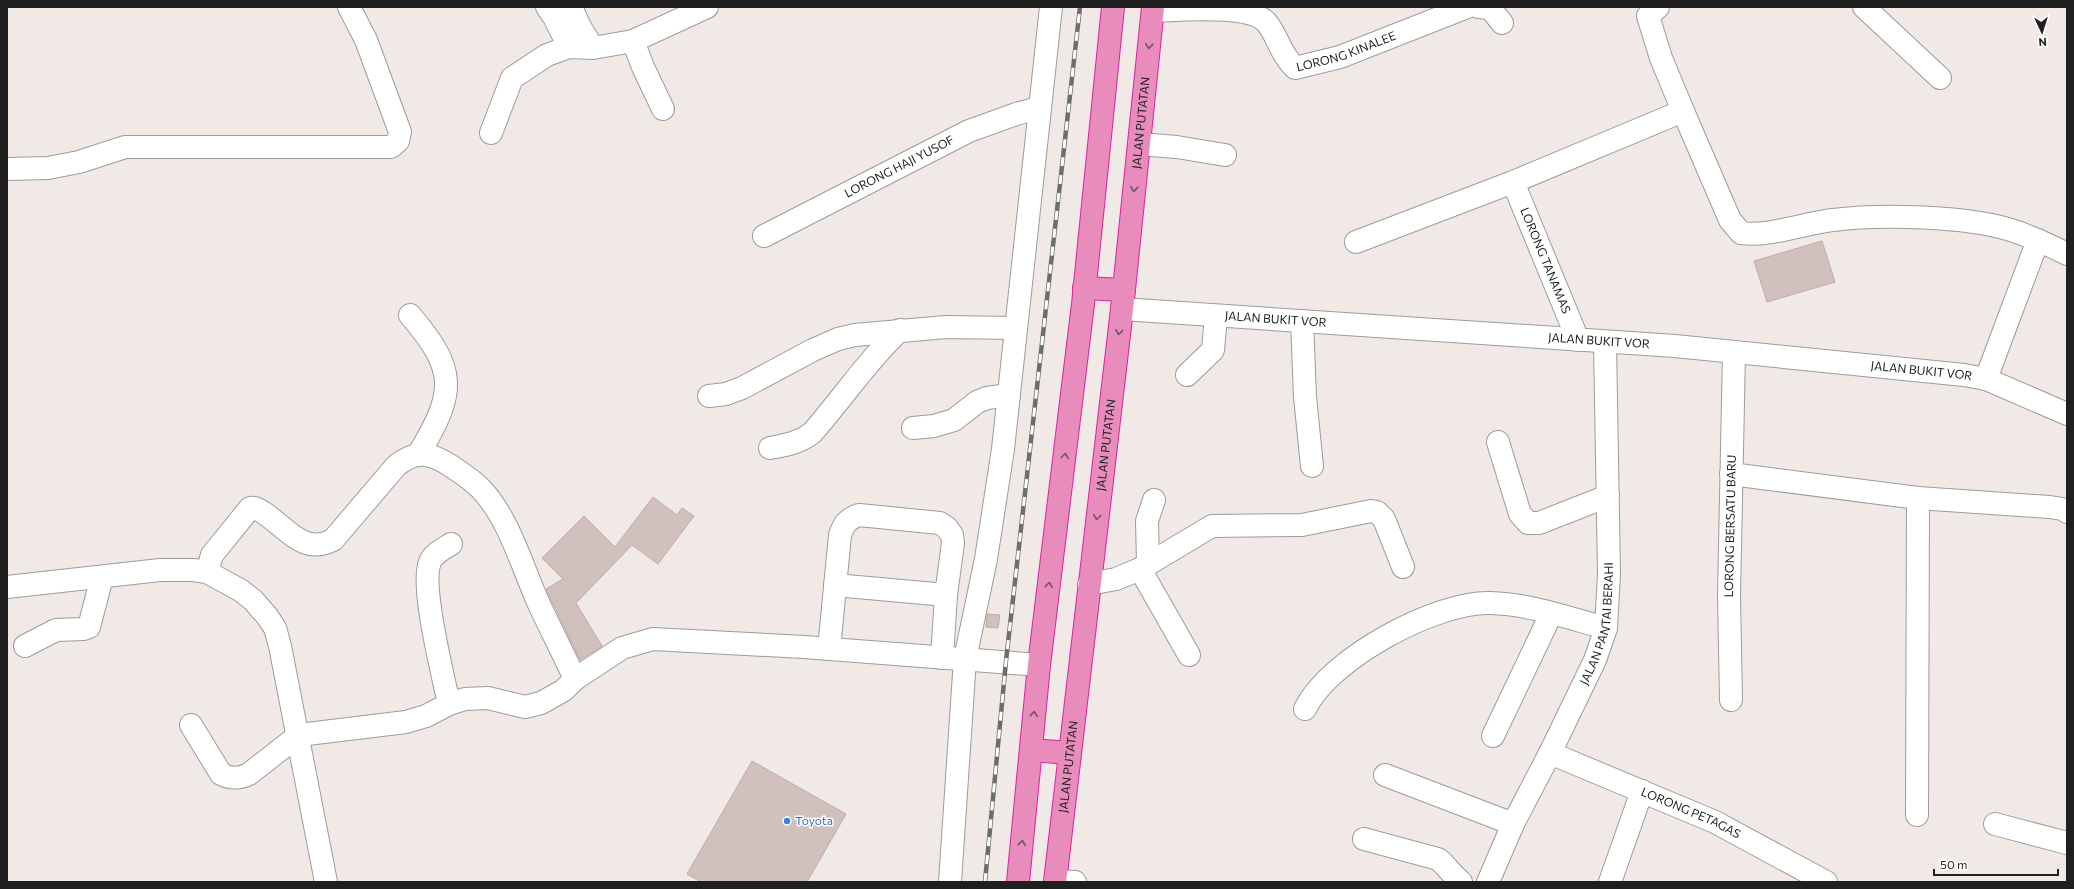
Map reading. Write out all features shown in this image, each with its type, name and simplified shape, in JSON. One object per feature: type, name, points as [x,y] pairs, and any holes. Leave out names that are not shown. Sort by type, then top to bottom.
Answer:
[{"type":"highway","points":[[1018,882],[1039,665],[1084,288],[1113,7]]},
{"type":"highway","name":"JALAN PUTATAN","points":[[1062,882],[1070,753],[1123,299],[1153,9]]},
{"type":"highway","points":[[1084,288],[1123,299]]},
{"type":"highway","points":[[1031,750],[1070,753]]},
{"type":"street","points":[[7,169],[48,168],[79,162],[125,147],[391,147],[398,141],[400,132],[366,40],[349,7]]},
{"type":"street","points":[[546,7],[554,17],[569,47]]},
{"type":"street","points":[[570,7],[593,48]]},
{"type":"street","points":[[491,133],[512,78],[547,55],[569,47],[593,48],[633,41],[707,7]]},
{"type":"street","points":[[950,882],[965,659],[986,559],[1003,449],[1051,7]]},
{"type":"street","name":"LORONG KINALEE","points":[[1153,9],[1218,9],[1258,15],[1267,23],[1286,60],[1295,68],[1340,57],[1467,7]]},
{"type":"street","points":[[1478,7],[1490,8],[1502,23]]},
{"type":"street","points":[[1658,7],[1648,16],[1661,58],[1730,220],[1741,233],[1765,233],[1847,218],[1894,218],[1976,223],[2011,230],[2038,240],[2067,254]]},
{"type":"street","points":[[1864,7],[1940,78]]},
{"type":"street","points":[[633,41],[643,67],[663,109]]},
{"type":"street","name":"LORONG HAJI YUSOF","points":[[764,236],[969,131],[1016,114],[1039,108]]},
{"type":"street","points":[[1356,242],[1513,182],[1683,111]]},
{"type":"street","points":[[1139,144],[1178,147],[1225,155]]},
{"type":"street","name":"LORONG TANAMAS","points":[[1513,182],[1578,340]]},
{"type":"street","points":[[1986,379],[2038,240]]},
{"type":"street","name":"JALAN BUKIT VOR","points":[[1123,299],[1216,316],[1734,352],[1935,372],[1986,379],[2067,414]]},
{"type":"street","points":[[410,315],[425,333],[440,356],[444,366],[446,385],[438,416],[419,453]]},
{"type":"street","points":[[1187,375],[1213,350],[1216,316]]},
{"type":"street","points":[[1302,321],[1305,397],[1312,466]]},
{"type":"street","points":[[709,396],[726,394],[742,388],[813,350],[838,339],[861,334],[946,327],[1016,328]]},
{"type":"street","points":[[770,448],[792,444],[804,439],[812,433],[853,381],[886,343],[900,330]]},
{"type":"street","name":"JALAN PANTAI BERAHI","points":[[1488,882],[1513,824],[1550,753],[1595,660],[1606,628],[1609,595],[1605,342]]},
{"type":"street","name":"LORONG BERSATU BARU","points":[[1731,700],[1729,596],[1734,352]]},
{"type":"street","points":[[913,428],[934,426],[954,420],[977,402],[987,398],[1009,395]]},
{"type":"street","points":[[1498,442],[1520,514],[1528,523],[1539,523],[1608,496]]},
{"type":"street","points":[[207,572],[212,555],[250,508],[255,508],[276,521],[303,543],[313,546],[324,545],[333,540],[396,466],[407,457],[419,453],[443,460],[470,480],[489,499],[507,530],[538,602],[575,679]]},
{"type":"street","points":[[1731,474],[1918,498],[2050,507],[2062,509],[2067,512]]},
{"type":"street","points":[[1917,815],[1918,498]]},
{"type":"street","points":[[1154,500],[1147,521],[1144,567],[1189,655]]},
{"type":"street","points":[[1089,584],[1116,580],[1144,567],[1212,526],[1302,526],[1371,511],[1377,512],[1384,519],[1403,566]]},
{"type":"street","points":[[829,649],[840,535],[844,524],[850,518],[859,515],[940,524],[947,528],[952,534],[953,557],[946,595],[942,658]]},
{"type":"street","points":[[449,704],[428,594],[427,570],[430,560],[438,552],[451,544]]},
{"type":"street","points":[[953,557],[986,559]]},
{"type":"street","points":[[7,587],[160,570],[193,570],[207,572],[240,590],[253,600],[275,628],[280,646],[299,735],[326,882]]},
{"type":"street","points":[[25,646],[56,630],[83,629],[89,627],[102,577]]},
{"type":"street","points":[[835,585],[946,595]]},
{"type":"street","points":[[1305,709],[1318,689],[1339,668],[1369,647],[1394,633],[1436,614],[1470,604],[1489,603],[1522,607],[1606,628]]},
{"type":"street","points":[[1493,736],[1551,614]]},
{"type":"street","points":[[191,725],[222,774],[235,778],[249,774],[299,735],[406,722],[426,716],[449,704],[465,699],[488,698],[525,707],[554,697],[575,679],[622,648],[653,639],[829,649],[1039,665]]},
{"type":"street","name":"LORONG PETAGAS","points":[[1550,753],[1715,822],[1802,876],[1826,882]]},
{"type":"street","points":[[1385,775],[1513,824]]},
{"type":"street","points":[[1610,882],[1642,791]]},
{"type":"street","points":[[1995,824],[2067,844]]},
{"type":"street","points":[[1364,839],[1438,859],[1445,864],[1452,875],[1461,882]]},
{"type":"building","points":[[1822,241],[1835,282],[1767,302],[1754,261]]},
{"type":"building","points":[[653,497],[677,515],[682,508],[694,516],[658,564],[632,545],[576,603],[602,646],[580,660],[546,589],[563,579],[542,558],[584,516],[615,547]]},
{"type":"building","points":[[987,614],[1000,615],[998,628],[986,627]]},
{"type":"building","points":[[752,761],[846,814],[807,882],[701,882],[687,874]]},
{"type":"railway","points":[[985,882],[1006,661],[1080,7]]},
{"type":"place","name":"Toyota","points":[[787,821]]}]
